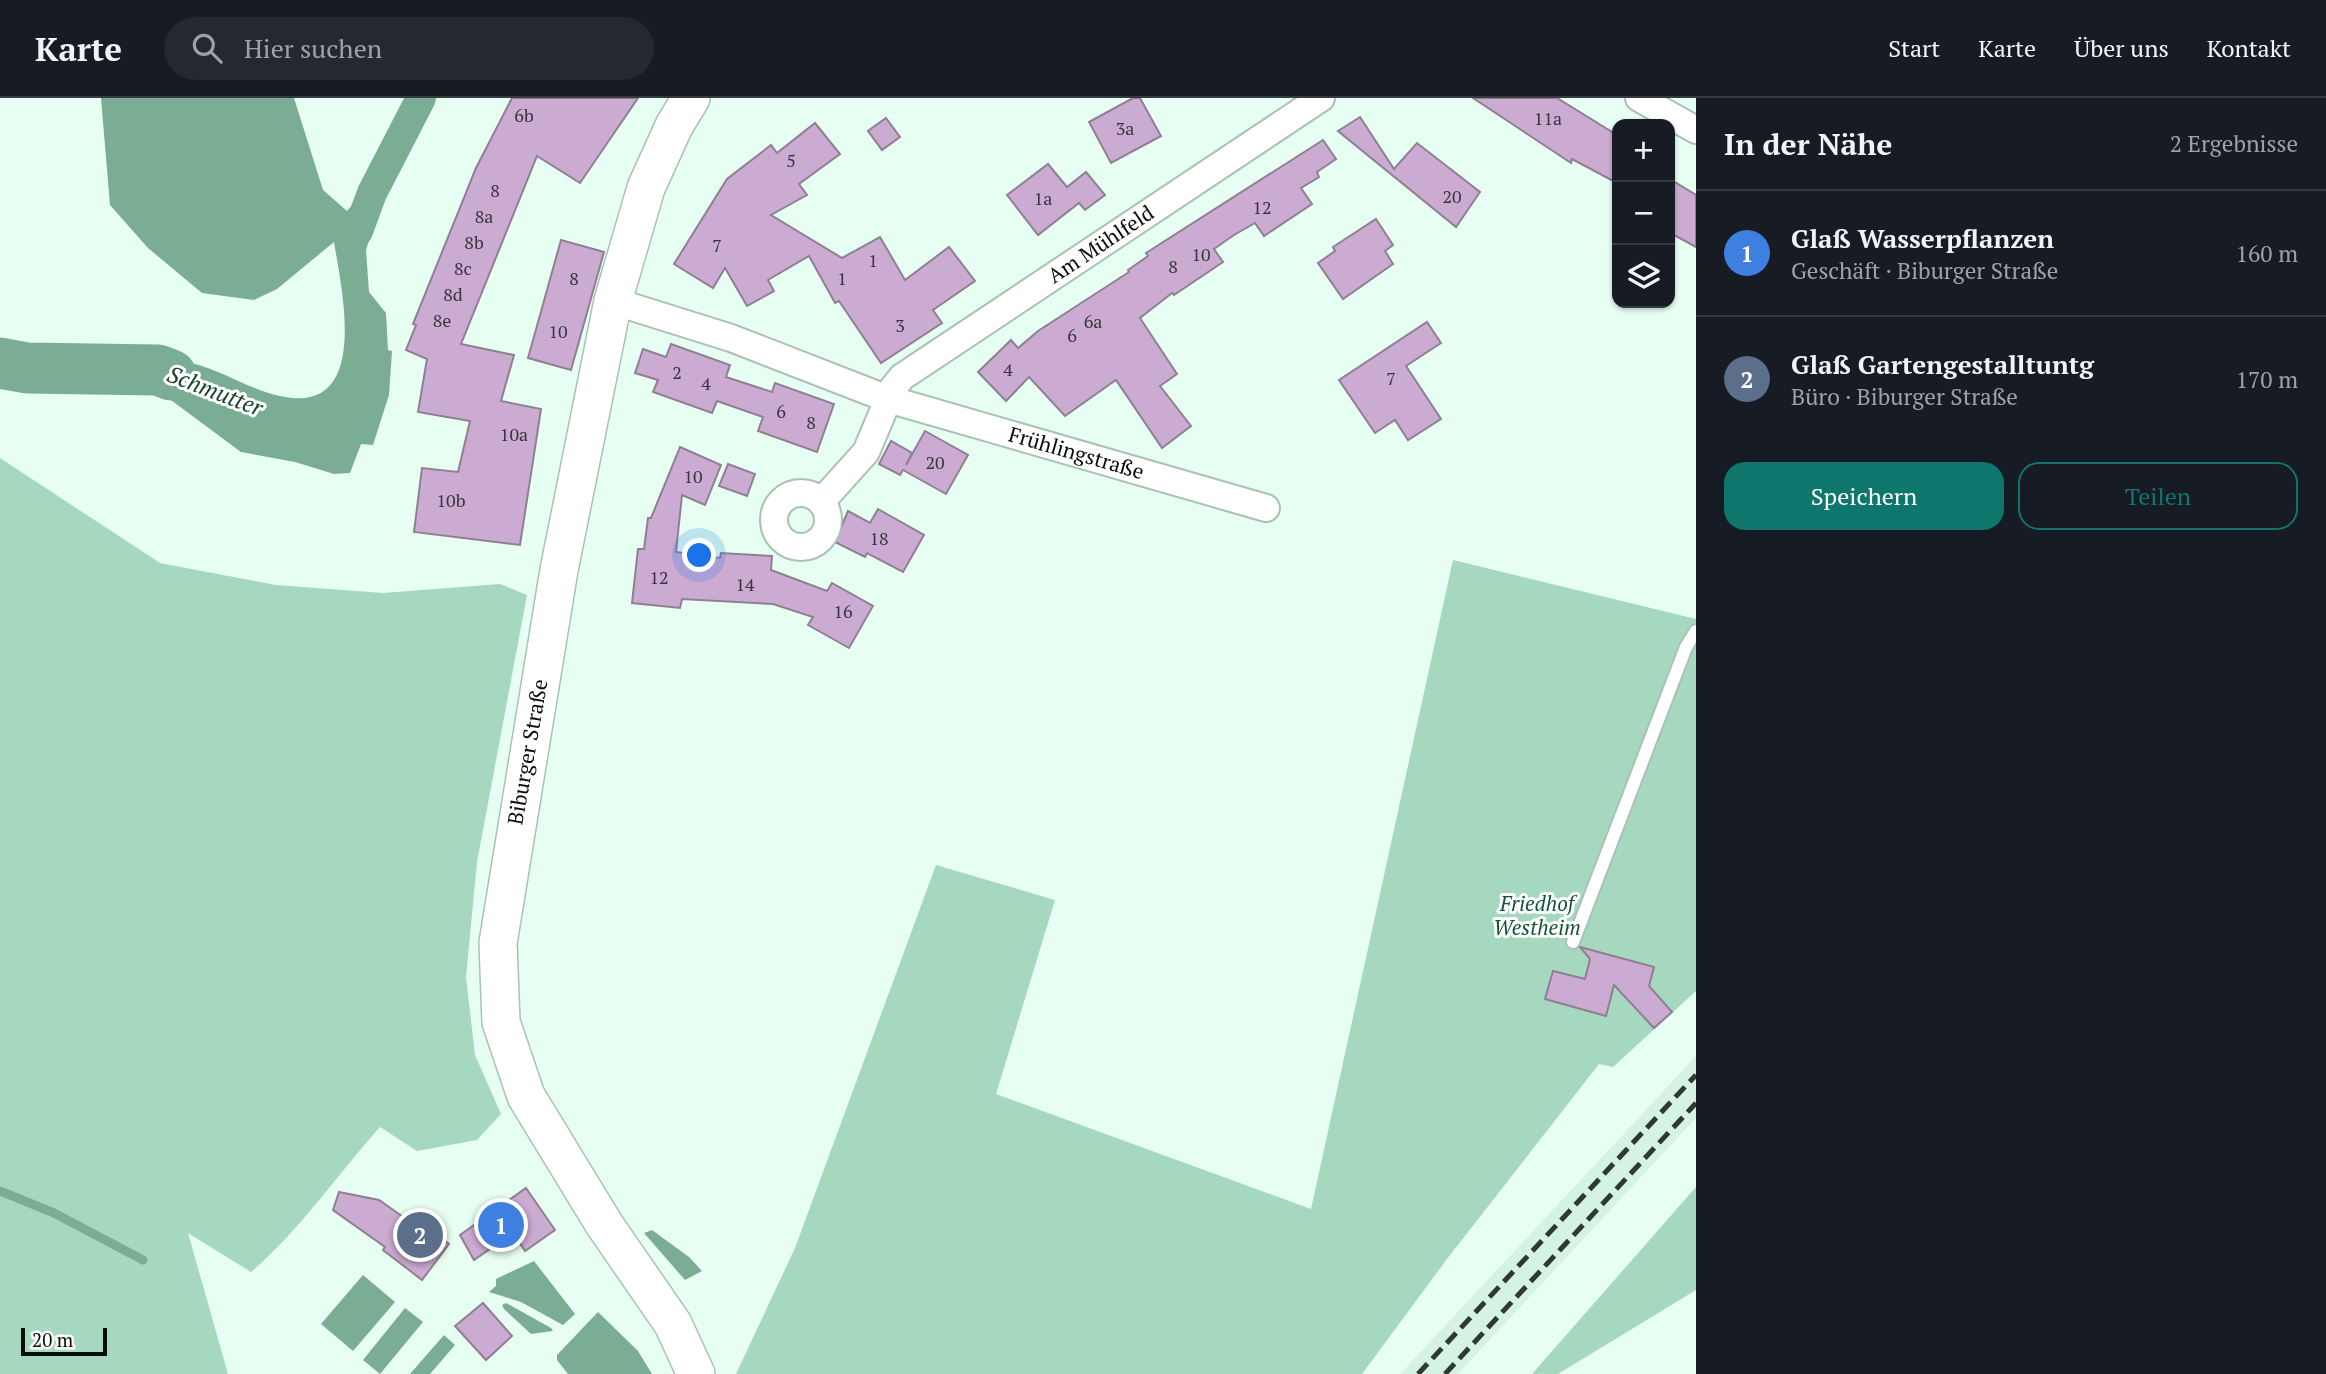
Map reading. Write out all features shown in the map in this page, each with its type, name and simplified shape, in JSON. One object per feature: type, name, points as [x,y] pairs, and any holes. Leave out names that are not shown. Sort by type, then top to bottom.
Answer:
[{"type":"street","name":"Biburger Straße","points":[[691,98],[674,126],[646,188],[613,301],[559,570],[498,943],[501,1022],[526,1097],[604,1224],[673,1324],[696,1374]]},
{"type":"street","name":"Am Mühlfeld","points":[[888,399],[902,377],[917,365],[1321,98]]},
{"type":"street","points":[[1639,98],[1696,130]]},
{"type":"street","name":"Frühlingstraße","points":[[613,301],[730,338],[888,399],[1266,508]]},
{"type":"street","points":[[821,502],[866,452],[888,399]]},
{"type":"lane","points":[[1573,942],[1686,648],[1696,631]]},
{"type":"shaded area","points":[[1696,1056],[1696,1118],[1458,1374],[1400,1374]]},
{"type":"green space","points":[[0,458],[160,563],[276,585],[383,593],[500,584],[527,595],[477,862],[466,977],[475,1055],[501,1114],[477,1140],[417,1151],[380,1127],[302,1220],[251,1272],[188,1233],[228,1374],[0,1374]]},
{"type":"green space","name":"Friedhof Westheim","points":[[1453,560],[1696,619],[1696,991],[1613,1067],[1599,1064],[1447,1259],[1362,1374],[736,1374],[795,1248],[936,865],[1055,900],[996,1094],[1311,1209]]},
{"type":"green space","points":[[1696,1187],[1696,1290],[1558,1374],[1532,1374]]},
{"type":"water","points":[[101,98],[294,98],[323,190],[347,211],[365,190],[383,197],[366,250],[369,292],[386,313],[388,350],[392,351],[389,395],[373,445],[361,444],[350,473],[334,474],[295,462],[241,452],[152,386],[100,369],[150,361],[180,361],[206,367],[267,393],[309,397],[328,388],[339,369],[344,345],[342,290],[334,242],[277,289],[254,300],[202,293],[148,248],[110,205]]},
{"type":"water","points":[[652,1230],[689,1257],[702,1271],[685,1280],[644,1233]]},
{"type":"water","points":[[534,1261],[575,1314],[563,1325],[521,1302],[489,1292],[496,1286],[496,1279]]},
{"type":"water","points":[[363,1275],[395,1302],[353,1351],[321,1324]]},
{"type":"water","points":[[506,1303],[553,1331],[531,1334],[504,1309],[502,1305]]},
{"type":"water","points":[[405,1308],[423,1322],[380,1374],[363,1360]]},
{"type":"water","points":[[598,1312],[638,1351],[652,1374],[568,1374],[557,1360],[557,1355]]},
{"type":"water","points":[[444,1335],[455,1345],[430,1374],[410,1374]]},
{"type":"building","points":[[512,98],[638,98],[580,183],[537,156],[461,344],[514,355],[501,401],[541,409],[520,545],[414,532],[422,468],[458,472],[470,421],[418,412],[427,359],[406,350],[416,325],[413,324],[476,168]]},
{"type":"building","points":[[1133,98],[1140,98],[1161,136],[1111,163],[1089,122]]},
{"type":"building","points":[[1473,98],[1557,98],[1612,132],[1612,180],[1572,159],[1571,163]]},
{"type":"building","points":[[1360,117],[1394,169],[1417,143],[1480,192],[1456,227],[1338,131]]},
{"type":"building","points":[[886,118],[900,137],[882,150],[868,131]]},
{"type":"building","points":[[815,123],[840,154],[799,184],[807,195],[771,215],[842,258],[880,237],[905,280],[949,247],[975,281],[933,310],[942,323],[881,363],[839,301],[835,303],[809,256],[768,280],[774,291],[747,306],[725,268],[713,288],[674,264],[727,179],[771,145],[777,153]]},
{"type":"building","points":[[1323,140],[1336,159],[1317,172],[1319,177],[1301,188],[1312,204],[1264,236],[1255,223],[1234,235],[1214,249],[1223,262],[1174,295],[1172,293],[1140,318],[1177,374],[1160,386],[1191,426],[1162,448],[1116,380],[1065,416],[1029,377],[1006,401],[978,372],[1011,340],[1018,348],[1038,331],[1129,272],[1128,270],[1148,256],[1146,253]]},
{"type":"building","points":[[1048,164],[1067,187],[1086,172],[1105,195],[1085,210],[1079,203],[1038,235],[1007,195]]},
{"type":"building","points":[[1675,182],[1696,195],[1696,247],[1675,236]]},
{"type":"building","points":[[1376,219],[1393,245],[1385,251],[1393,264],[1343,299],[1318,263],[1335,251],[1333,247]]},
{"type":"building","points":[[561,240],[604,252],[571,370],[528,358]]},
{"type":"building","points":[[1427,322],[1441,343],[1406,366],[1441,419],[1408,440],[1395,420],[1375,433],[1339,380]]},
{"type":"building","points":[[671,344],[730,365],[726,377],[772,392],[775,383],[834,404],[817,452],[758,431],[763,417],[717,401],[712,413],[653,392],[658,380],[635,373],[643,349],[666,357]]},
{"type":"building","points":[[925,431],[968,455],[946,494],[903,470],[900,475],[879,464],[891,441],[912,453],[906,465]]},
{"type":"building","points":[[680,447],[721,465],[705,505],[682,495],[676,552],[720,558],[721,553],[772,556],[771,570],[827,591],[832,583],[873,606],[849,648],[808,625],[813,617],[773,604],[682,599],[680,608],[632,603],[638,549],[644,549],[648,518],[651,518]]},
{"type":"building","points":[[728,464],[755,474],[747,496],[719,486]]},
{"type":"building","points":[[878,509],[924,535],[903,572],[867,553],[865,557],[835,542],[848,511],[870,523]]},
{"type":"building","points":[[1580,947],[1654,967],[1649,986],[1672,1012],[1654,1028],[1614,985],[1606,1016],[1545,999],[1553,971],[1585,979],[1590,959]]},
{"type":"building","points":[[526,1188],[555,1230],[525,1251],[513,1233],[474,1260],[460,1235]]},
{"type":"building","points":[[339,1192],[379,1200],[406,1219],[410,1214],[449,1244],[422,1280],[383,1250],[385,1247],[333,1210]]},
{"type":"building","points":[[483,1303],[512,1336],[486,1360],[455,1326]]},
{"type":"waterway","name":"Schmutter","points":[[358,231],[372,193],[421,98]]},
{"type":"waterway","name":"Schmutter","points":[[0,363],[27,368],[158,370],[171,375]]},
{"type":"waterway","points":[[0,1191],[54,1213],[143,1260]]},
{"type":"railway","points":[[1418,1374],[1696,1075]]},
{"type":"railway","points":[[1445,1374],[1696,1103]]},
{"type":"place","name":"Glaß Wasserpflanzen","points":[[501,1225]]},
{"type":"place","name":"Glaß Gartengestalltuntg","points":[[420,1235]]}]
